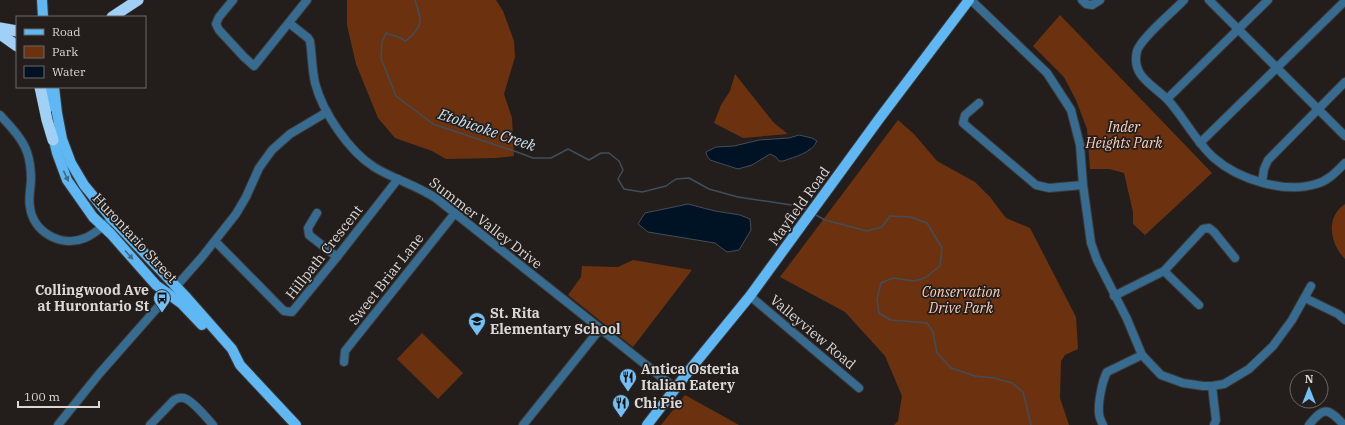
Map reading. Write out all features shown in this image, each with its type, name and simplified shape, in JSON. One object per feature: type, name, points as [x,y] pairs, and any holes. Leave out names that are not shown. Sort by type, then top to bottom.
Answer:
[{"type":"highway","points":[[114,16],[138,0]]},
{"type":"highway","points":[[0,28],[16,31]]},
{"type":"highway","points":[[0,34],[16,45]]},
{"type":"highway","points":[[40,88],[53,140]]},
{"type":"main road","points":[[42,0],[43,16]]},
{"type":"main road","points":[[48,0],[48,16]]},
{"type":"main road","name":"Mayfield Road","points":[[647,425],[675,388],[750,296],[829,189],[878,119],[970,0]]},
{"type":"main road","name":"Hurontario Street","points":[[47,88],[53,140],[67,180],[85,206],[156,285],[172,290]]},
{"type":"main road","name":"Hurontario Street","points":[[54,88],[59,128],[71,163],[84,184],[182,304],[228,353],[238,360],[240,365],[296,425]]},
{"type":"street","points":[[234,0],[219,17],[216,24],[219,30],[254,66],[307,0]]},
{"type":"street","points":[[970,0],[1047,73],[1071,110],[1080,145],[1083,185],[1091,243],[1097,260],[1127,319],[1142,355],[1161,375],[1182,383],[1212,386],[1224,384],[1249,369],[1273,346],[1292,320],[1311,286]]},
{"type":"street","points":[[1082,0],[1086,4],[1092,5],[1100,0]]},
{"type":"street","points":[[1184,0],[1143,41],[1138,50],[1136,63],[1139,73],[1167,99],[1200,143],[1214,158],[1231,171],[1252,180],[1283,186],[1300,187],[1316,184],[1328,179],[1345,163]]},
{"type":"street","points":[[1209,0],[1345,136]]},
{"type":"street","points":[[1167,99],[1268,0]]},
{"type":"street","points":[[1200,143],[1345,1]]},
{"type":"street","name":"Summer Valley Drive","points":[[289,22],[310,41],[315,83],[327,112],[345,139],[363,158],[373,166],[428,193],[675,388]]},
{"type":"street","points":[[1262,182],[1264,169],[1268,160],[1345,82]]},
{"type":"street","points":[[979,103],[965,115],[963,123],[1036,185],[1049,188],[1083,185]]},
{"type":"street","points":[[69,425],[60,422],[99,374],[215,241],[242,205],[259,168],[272,150],[290,134],[327,112]]},
{"type":"street","points":[[0,115],[17,134],[26,151],[30,167],[30,209],[33,219],[41,229],[55,239],[68,241],[84,239],[94,234],[112,219]]},
{"type":"street","name":"Hillpath Crescent","points":[[215,241],[284,311],[292,312],[398,179]]},
{"type":"street","points":[[317,213],[308,228],[309,235],[337,257]]},
{"type":"street","name":"Sweet Briar Lane","points":[[344,362],[346,351],[455,213]]},
{"type":"street","points":[[1114,296],[1164,271],[1203,229],[1209,228],[1214,232],[1235,258]]},
{"type":"street","points":[[1164,271],[1199,305]]},
{"type":"street","name":"Valleyview Road","points":[[750,296],[859,388]]},
{"type":"street","points":[[1305,298],[1338,314],[1345,320]]},
{"type":"street","points":[[523,425],[600,329]]},
{"type":"street","points":[[1103,425],[1099,415],[1099,408],[1104,378],[1107,372],[1142,355]]},
{"type":"street","points":[[1212,386],[1216,420],[1214,425]]},
{"type":"street","points":[[150,425],[174,400],[183,397],[191,402],[213,425]]},
{"type":"street","points":[[1309,425],[1318,414],[1325,411],[1332,413],[1344,425]]},
{"type":"green space","points":[[347,0],[496,0],[503,11],[514,41],[515,57],[504,94],[512,118],[514,156],[496,158],[446,159],[432,151],[395,138],[378,118],[356,64],[347,25]]},
{"type":"green space","name":"Inder Heights Park","points":[[1060,15],[1212,173],[1145,235],[1133,224],[1133,212],[1124,173],[1109,169],[1090,169],[1087,129],[1076,100],[1064,77],[1033,46]]},
{"type":"green space","points":[[735,74],[774,123],[788,134],[743,138],[714,123],[721,105],[730,91]]},
{"type":"green space","name":"Conservation Drive Park","points":[[898,120],[914,134],[937,161],[975,182],[990,197],[1006,218],[1030,228],[1076,317],[1078,349],[1065,355],[1061,361],[1060,398],[1069,425],[894,425],[898,421],[902,396],[885,356],[845,312],[780,277]]},
{"type":"green space","points":[[1345,204],[1345,259],[1336,246],[1333,238],[1332,223],[1334,216]]},
{"type":"green space","points":[[633,260],[692,270],[633,347],[568,295],[581,277],[582,266],[618,267]]},
{"type":"green space","points":[[422,333],[463,373],[438,399],[397,359]]},
{"type":"green space","points":[[685,395],[739,425],[661,425]]},
{"type":"water","points":[[799,135],[812,138],[817,141],[815,145],[807,152],[783,161],[779,161],[776,157],[770,154],[752,165],[738,169],[710,160],[706,152],[716,147],[734,146],[759,140],[789,138]]},
{"type":"water","points":[[688,204],[715,211],[740,215],[750,219],[751,230],[739,250],[727,252],[715,243],[648,232],[638,224],[645,213]]},
{"type":"waterway","name":"Etobicoke Creek","points":[[415,0],[420,18],[419,27],[406,41],[386,33],[382,42],[381,58],[396,96],[433,124],[533,158],[551,158],[568,149],[589,160],[601,153],[609,153],[619,161],[623,170],[618,179],[624,189],[642,192],[666,186],[676,179],[689,178],[709,189],[738,197],[798,206],[807,210]]},
{"type":"waterway","name":"Etobicoke Creek","points":[[814,214],[825,220],[867,231],[882,227],[890,216],[910,217],[927,223],[942,248],[940,266],[925,278],[914,281],[893,278],[881,283],[877,299],[879,313],[891,320],[927,323],[933,332],[937,353],[951,368],[975,376],[994,378],[1012,383],[1023,392],[1031,425]]},
{"type":"place","name":"Collingwood Ave at Hurontario St","points":[[162,313]]},
{"type":"place","name":"St. Rita Elementary School","points":[[477,336]]},
{"type":"place","name":"Antica Osteria Italian Eatery","points":[[628,392]]},
{"type":"place","name":"Chi Pie","points":[[621,418]]}]
